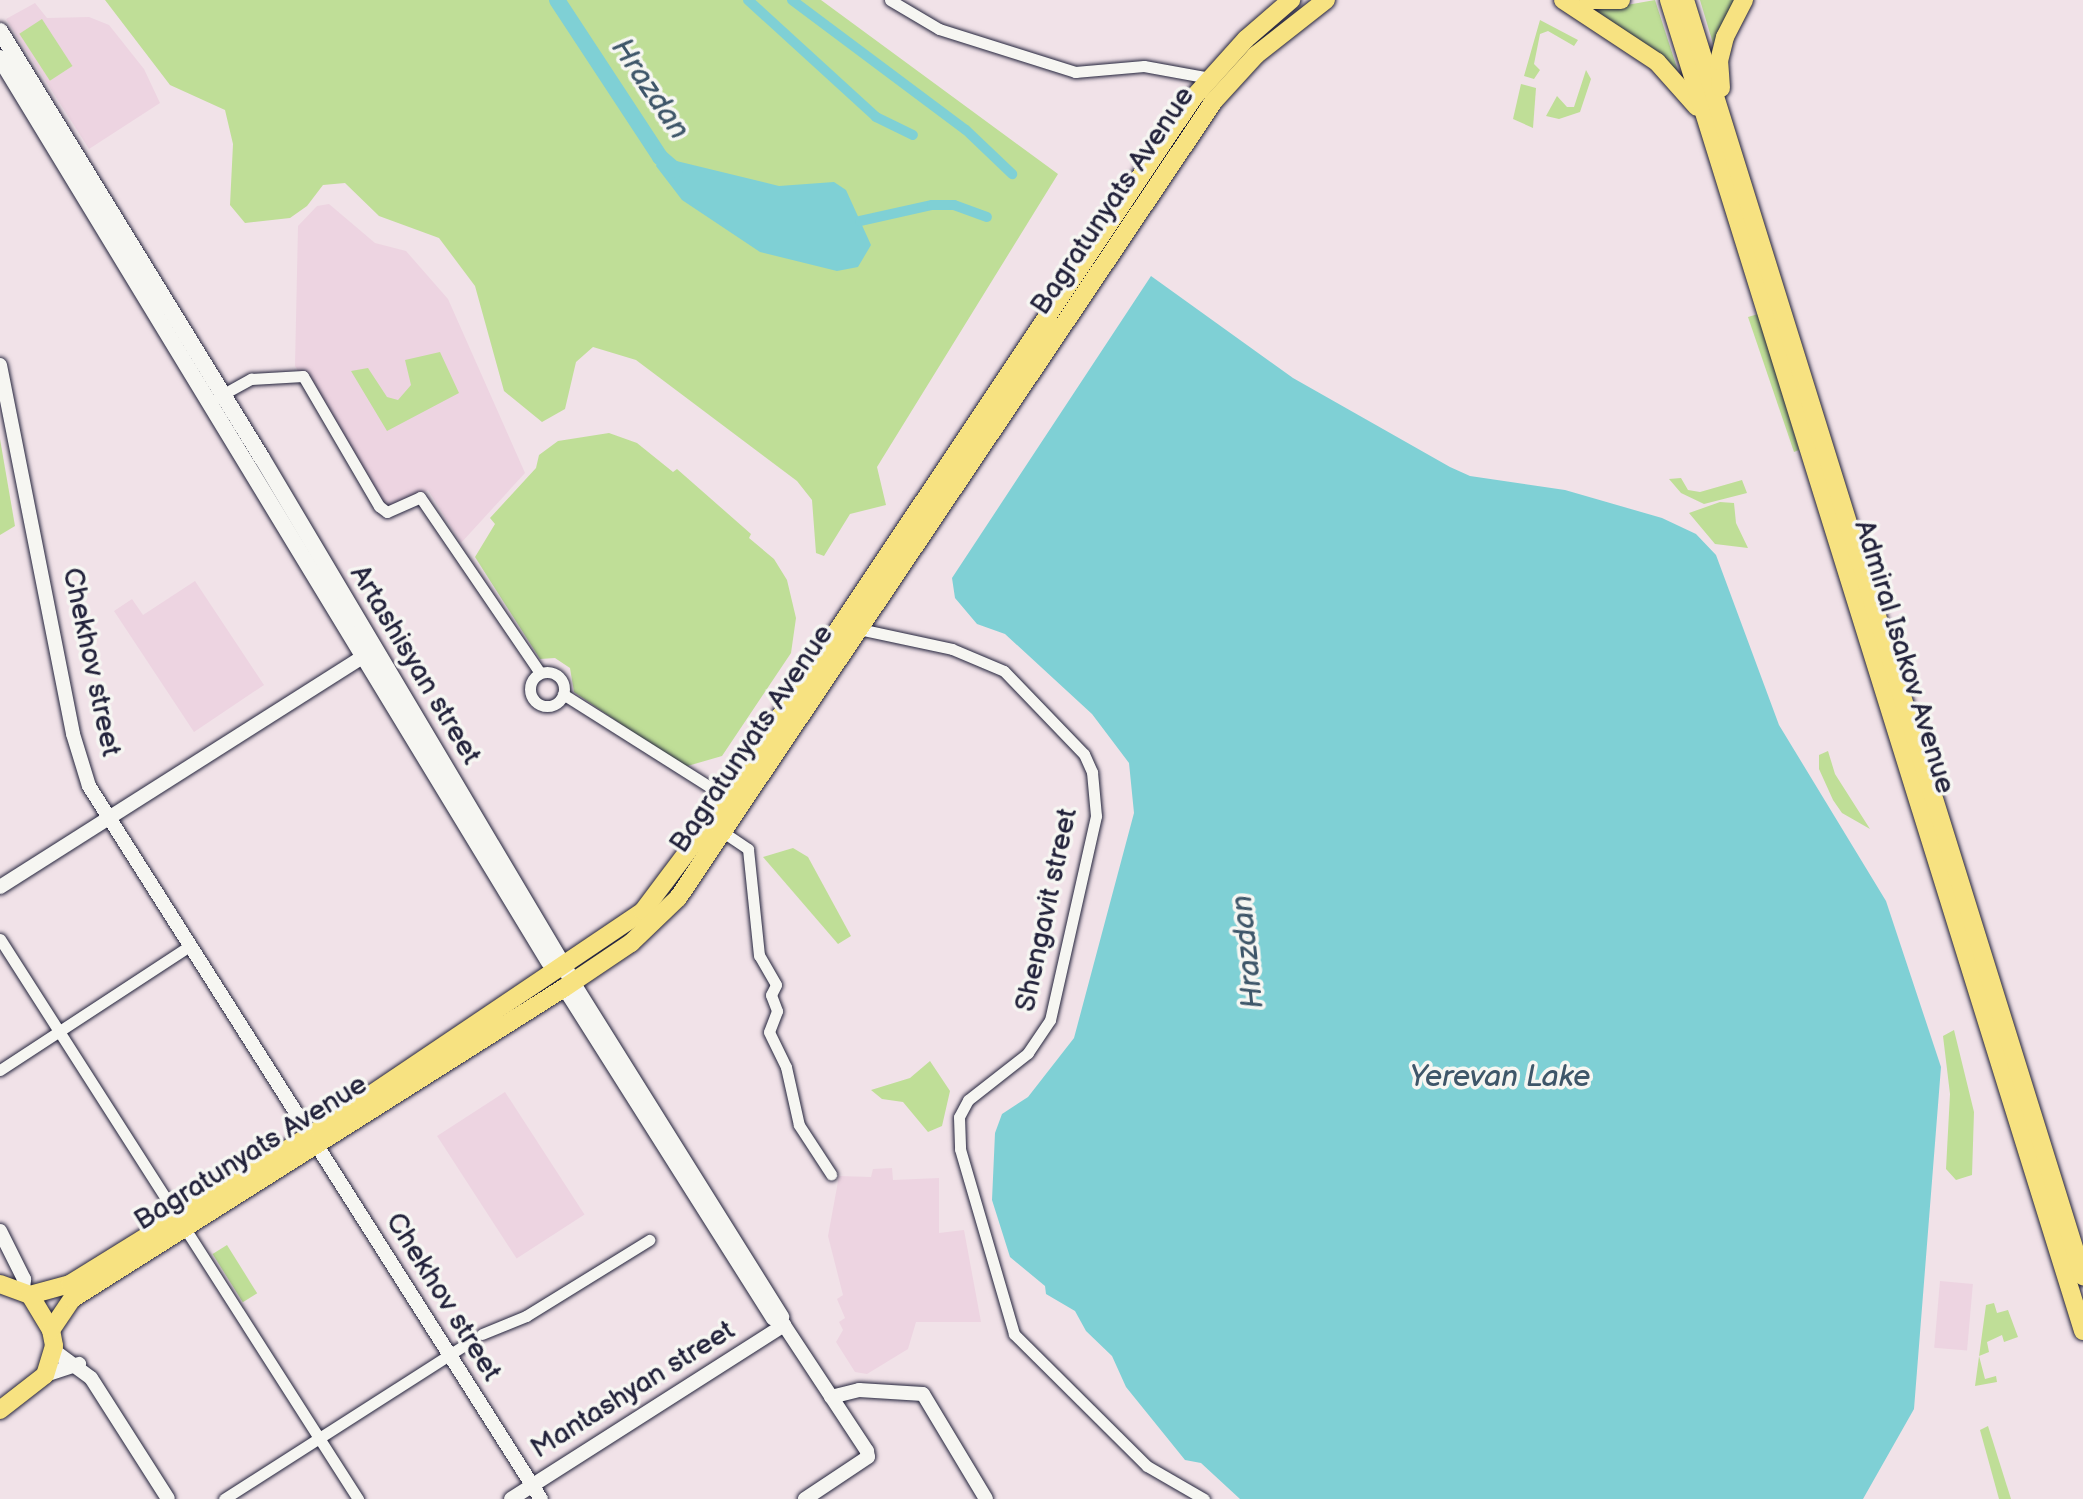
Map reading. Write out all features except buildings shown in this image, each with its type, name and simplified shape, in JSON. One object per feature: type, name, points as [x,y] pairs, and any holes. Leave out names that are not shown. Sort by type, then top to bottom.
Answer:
[{"type":"main road","name":"Bagratunyats Avenue","points":[[51,1330],[72,1299],[180,1222],[308,1135],[565,978],[643,911],[717,828],[859,629],[879,583],[1085,255],[1210,78],[1291,0]]},
{"type":"main road","name":"Bagratunyats Avenue","points":[[717,828],[726,797],[1101,267],[1214,101],[1256,55],[1326,0]]},
{"type":"main road","points":[[1563,0],[1657,62],[1716,123]]},
{"type":"main road","points":[[1588,0],[1621,0]]},
{"type":"main road","name":"Admiral Isakov Avenue","points":[[1669,0],[1716,123],[2083,1276]]},
{"type":"main road","name":"Admiral Isakov Avenue","points":[[1685,0],[1716,123],[2083,1331]]},
{"type":"main road","points":[[1716,123],[1719,61],[1725,37],[1744,0]]},
{"type":"main road","name":"Artashisyan street","points":[[0,31],[368,653],[565,978]]},
{"type":"main road","name":"Artashisyan street","points":[[0,58],[216,398]]},
{"type":"main road","points":[[1085,255],[1101,267]]},
{"type":"main road","name":"Bagratunyats Avenue","points":[[26,1293],[70,1284],[180,1222]]},
{"type":"main road","points":[[0,1284],[26,1293],[51,1330],[53,1350],[45,1375],[0,1410]]},
{"type":"street","points":[[890,0],[939,29],[1075,72],[1144,66],[1210,78]]},
{"type":"street","name":"Chekhov street","points":[[0,349],[83,760],[109,818]]},
{"type":"street","name":"Chekhov street","points":[[0,365],[79,762],[109,818],[541,1499]]},
{"type":"street","points":[[216,398],[251,379],[303,376],[379,506],[387,512],[420,497],[540,673],[560,678],[563,694],[726,797]]},
{"type":"street","name":"Shengavit street","points":[[859,629],[952,649],[1004,671],[1084,754],[1092,772],[1096,816],[1050,1020],[1028,1053],[968,1100],[959,1117],[960,1149],[1014,1334],[1147,1466],[1204,1499]]},
{"type":"street","points":[[0,887],[368,653]]},
{"type":"street","points":[[540,673],[530,685],[534,701],[550,705],[563,694]]},
{"type":"street","points":[[717,828],[748,849],[759,955],[776,985],[771,995],[777,1011],[769,1032],[786,1067],[799,1125],[831,1174]]},
{"type":"street","points":[[0,939],[358,1499]]},
{"type":"street","points":[[0,1070],[190,946]]},
{"type":"street","name":"Artashisyan street","points":[[565,978],[676,1157],[781,1313],[784,1325],[868,1457],[805,1499]]},
{"type":"street","points":[[0,1231],[6,1263],[24,1279],[26,1293]]},
{"type":"street","points":[[482,1334],[526,1316],[649,1240]]},
{"type":"street","name":"Mantashyan street","points":[[511,1499],[784,1325]]},
{"type":"street","points":[[224,1499],[465,1345]]},
{"type":"street","points":[[53,1350],[79,1364],[168,1499]]},
{"type":"street","points":[[45,1375],[79,1364]]},
{"type":"street","points":[[831,1397],[859,1390],[923,1394],[986,1499]]},
{"type":"shaded area","points":[[35,3],[47,18],[89,17],[109,25],[144,69],[160,103],[89,149],[6,19]]},
{"type":"shaded area","points":[[329,204],[375,243],[406,251],[448,299],[525,473],[461,543],[428,490],[384,515],[295,366],[298,226],[317,206]]},
{"type":"shaded area","points":[[195,581],[264,685],[194,732],[114,611],[132,599],[143,615]]},
{"type":"shaded area","points":[[505,1092],[585,1214],[517,1259],[437,1136]]},
{"type":"shaded area","points":[[892,1168],[893,1180],[939,1178],[939,1233],[964,1230],[981,1322],[916,1322],[908,1349],[867,1374],[855,1372],[836,1342],[843,1330],[839,1322],[845,1318],[837,1299],[843,1295],[828,1236],[839,1176],[871,1177],[873,1169]]},
{"type":"shaded area","points":[[1940,1281],[1973,1284],[1967,1351],[1934,1348]]},
{"type":"green space","points":[[105,0],[821,0],[1058,174],[877,467],[886,505],[850,514],[824,556],[816,553],[812,500],[797,481],[636,360],[593,347],[576,362],[565,409],[542,422],[504,391],[475,286],[439,238],[379,216],[345,183],[323,185],[307,206],[290,218],[245,223],[230,205],[233,144],[225,110],[170,85]]},
{"type":"green space","points":[[1578,0],[1604,9],[1655,0],[1678,71]]},
{"type":"green space","points":[[1700,0],[1737,0],[1718,60]]},
{"type":"green space","points":[[42,19],[72,66],[50,81],[19,34]]},
{"type":"green space","points":[[1540,20],[1578,40],[1574,46],[1548,31],[1540,34],[1534,64],[1540,70],[1534,79],[1524,76]]},
{"type":"green space","points":[[1586,70],[1591,79],[1580,112],[1559,119],[1546,116],[1557,96],[1567,107],[1574,107]]},
{"type":"green space","points":[[1521,84],[1536,88],[1533,128],[1513,119]]},
{"type":"green space","points":[[1758,314],[1799,450],[1794,452],[1748,317]]},
{"type":"green space","points":[[440,352],[459,393],[387,431],[351,371],[368,368],[387,397],[398,400],[411,385],[405,360]]},
{"type":"green space","points":[[609,433],[637,443],[673,472],[677,469],[751,534],[749,538],[774,559],[787,580],[796,618],[791,653],[722,756],[684,767],[574,692],[570,668],[555,658],[540,659],[475,557],[495,524],[490,518],[536,468],[539,455],[558,441]]},
{"type":"green space","points":[[0,439],[15,526],[0,535]]},
{"type":"green space","points":[[1681,478],[1688,490],[1700,492],[1742,480],[1747,493],[1704,504],[1681,493],[1669,479]]},
{"type":"green space","points":[[1720,502],[1734,503],[1736,523],[1748,548],[1715,544],[1689,513]]},
{"type":"green space","points":[[1828,751],[1835,774],[1870,829],[1842,813],[1833,800],[1819,769],[1819,755]]},
{"type":"green space","points":[[793,848],[808,857],[851,936],[838,944],[763,857]]},
{"type":"green space","points":[[1954,1030],[1974,1112],[1972,1175],[1956,1180],[1946,1169],[1950,1094],[1943,1036]]},
{"type":"green space","points":[[930,1061],[950,1091],[942,1126],[928,1132],[903,1102],[882,1099],[871,1090],[910,1078]]},
{"type":"green space","points":[[227,1245],[257,1293],[243,1302],[213,1254]]},
{"type":"green space","points":[[1994,1303],[1997,1313],[2008,1310],[2018,1337],[2004,1342],[2002,1335],[1987,1342],[1989,1352],[1979,1356],[1986,1305]]},
{"type":"green space","points":[[1979,1356],[1985,1379],[1996,1376],[1997,1382],[1975,1386]]},
{"type":"green space","points":[[1988,1426],[2011,1499],[1999,1499],[1980,1430]]},
{"type":"water","points":[[660,157],[779,186],[834,182],[846,190],[871,245],[858,267],[837,271],[760,252],[682,200],[656,166]]},
{"type":"water","name":"Yerevan Lake","points":[[1151,276],[1293,378],[1450,467],[1470,476],[1565,490],[1662,518],[1696,534],[1716,555],[1779,725],[1886,901],[1941,1067],[1914,1409],[1863,1499],[1240,1499],[1201,1463],[1185,1460],[1126,1387],[1112,1356],[1086,1331],[1075,1311],[1046,1294],[1045,1286],[1010,1257],[992,1200],[995,1133],[1002,1114],[1028,1097],[1074,1038],[1134,813],[1129,763],[1092,714],[1005,634],[977,624],[955,598],[952,578]]},
{"type":"waterway","name":"Hrazdan","points":[[557,0],[660,157],[675,170]]},
{"type":"waterway","points":[[748,0],[876,117],[913,135]]},
{"type":"waterway","points":[[792,0],[966,130],[1012,174]]},
{"type":"waterway","name":"Hrazdan","points":[[860,221],[932,205],[954,205],[987,217]]}]
